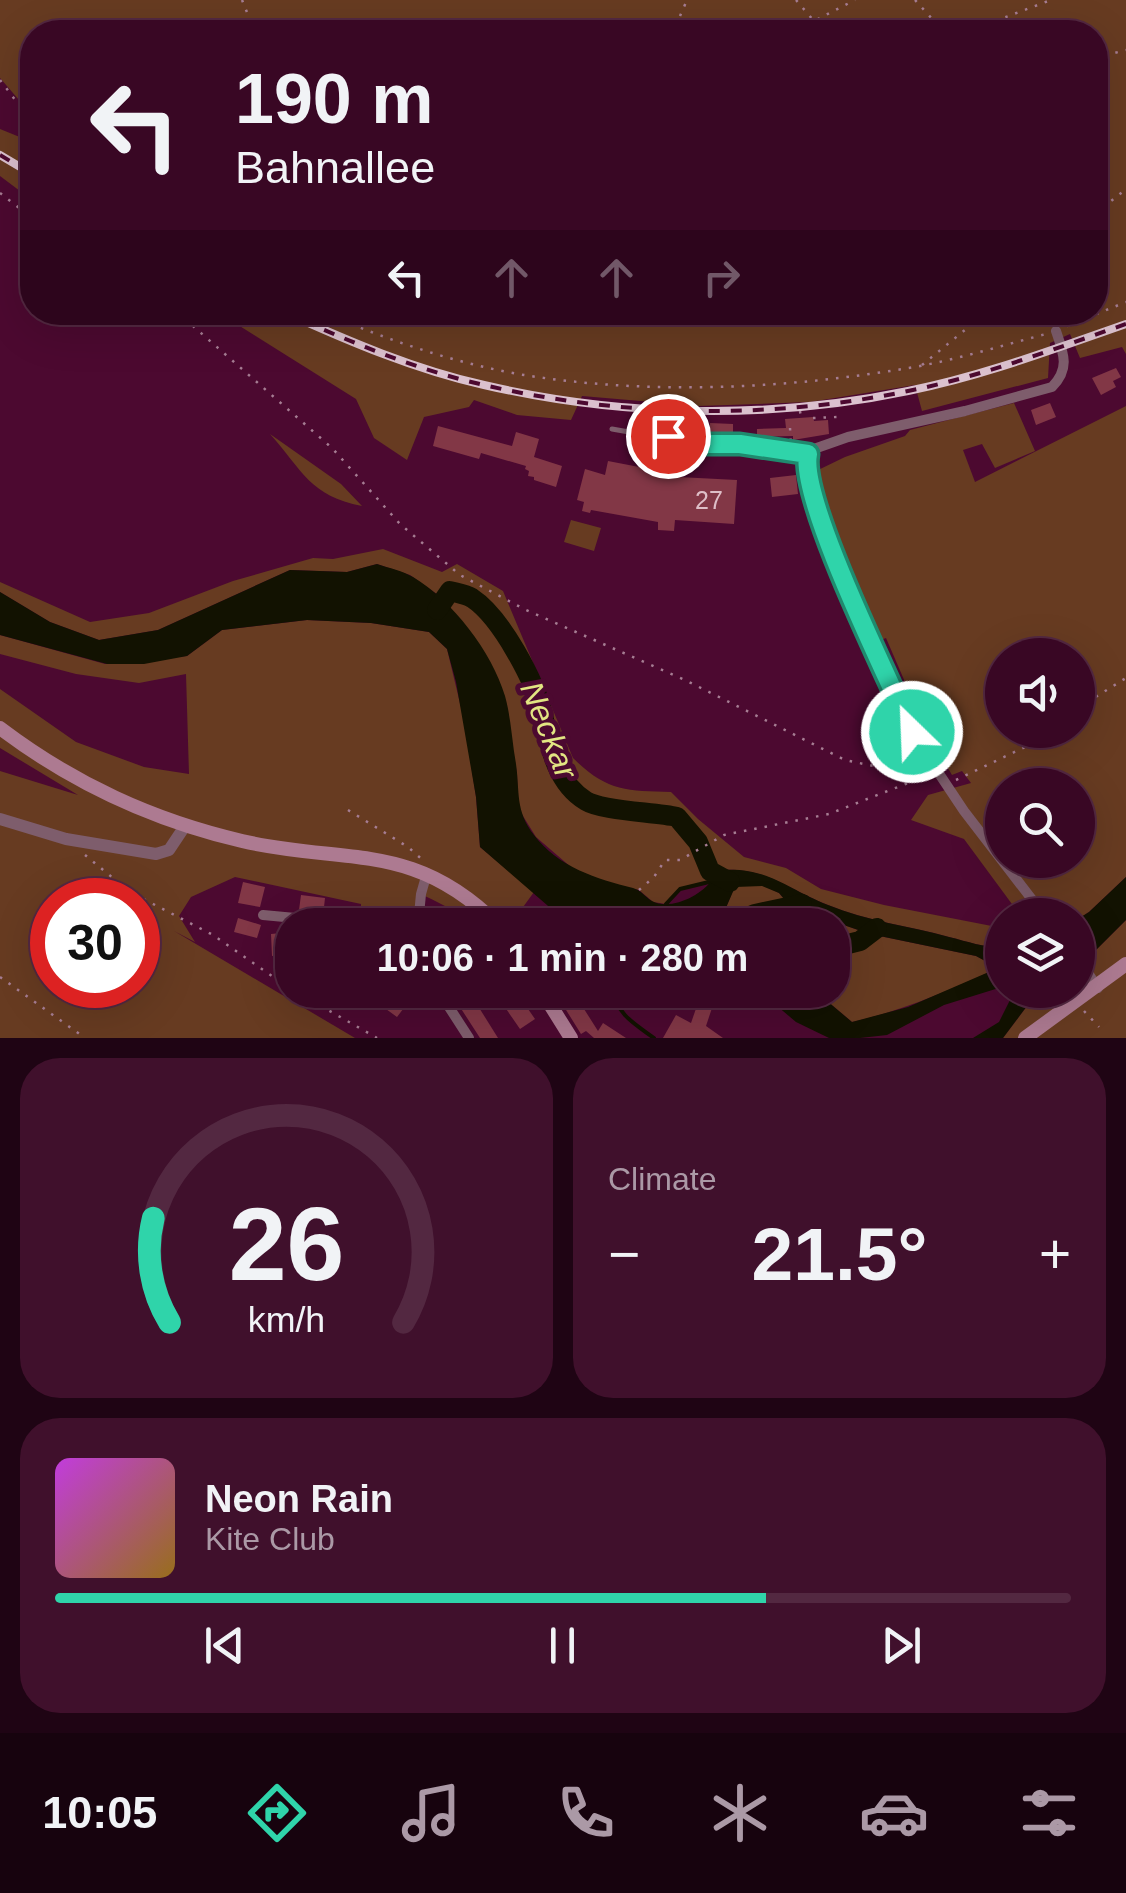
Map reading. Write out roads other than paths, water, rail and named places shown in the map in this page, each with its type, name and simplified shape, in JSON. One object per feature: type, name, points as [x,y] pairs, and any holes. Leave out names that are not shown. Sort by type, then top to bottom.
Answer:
[{"type":"main road","points":[[0,728],[33,753],[111,798],[184,826],[244,842],[399,863],[452,886],[478,908]]},
{"type":"main road","points":[[1025,1038],[1126,964]]},
{"type":"main road","points":[[552,1008],[570,1038]]},
{"type":"street","points":[[1032,898],[946,785],[912,732],[830,547],[810,483],[808,454],[816,447],[848,436],[965,411],[1052,387],[1065,365],[1056,331]]},
{"type":"street","points":[[0,819],[66,839],[156,854],[169,850],[184,826]]},
{"type":"street","points":[[420,908],[427,873]]},
{"type":"street","points":[[263,915],[275,916]]},
{"type":"street","points":[[1095,983],[1098,988]]},
{"type":"street","points":[[450,1008],[470,1038]]},
{"type":"lane","points":[[612,429],[697,444],[740,444],[808,454]]},
{"type":"waterway","name":"Neckar","points":[[437,610],[450,591],[464,595],[483,607],[505,634],[539,701],[556,763],[576,793],[604,807],[677,817],[698,842],[710,871],[730,882]]},
{"type":"waterway","points":[[666,904],[680,889],[713,881]]},
{"type":"waterway","name":"Neckar","points":[[783,908],[802,904]]},
{"type":"waterway","name":"Neckar","points":[[850,944],[877,928]]},
{"type":"waterway","points":[[621,1008],[654,1038]]},
{"type":"railway","points":[[0,155],[20,167]]},
{"type":"railway","points":[[314,325],[408,363],[484,385],[589,404],[696,411],[803,407],[908,391],[991,370],[1126,324]]}]
